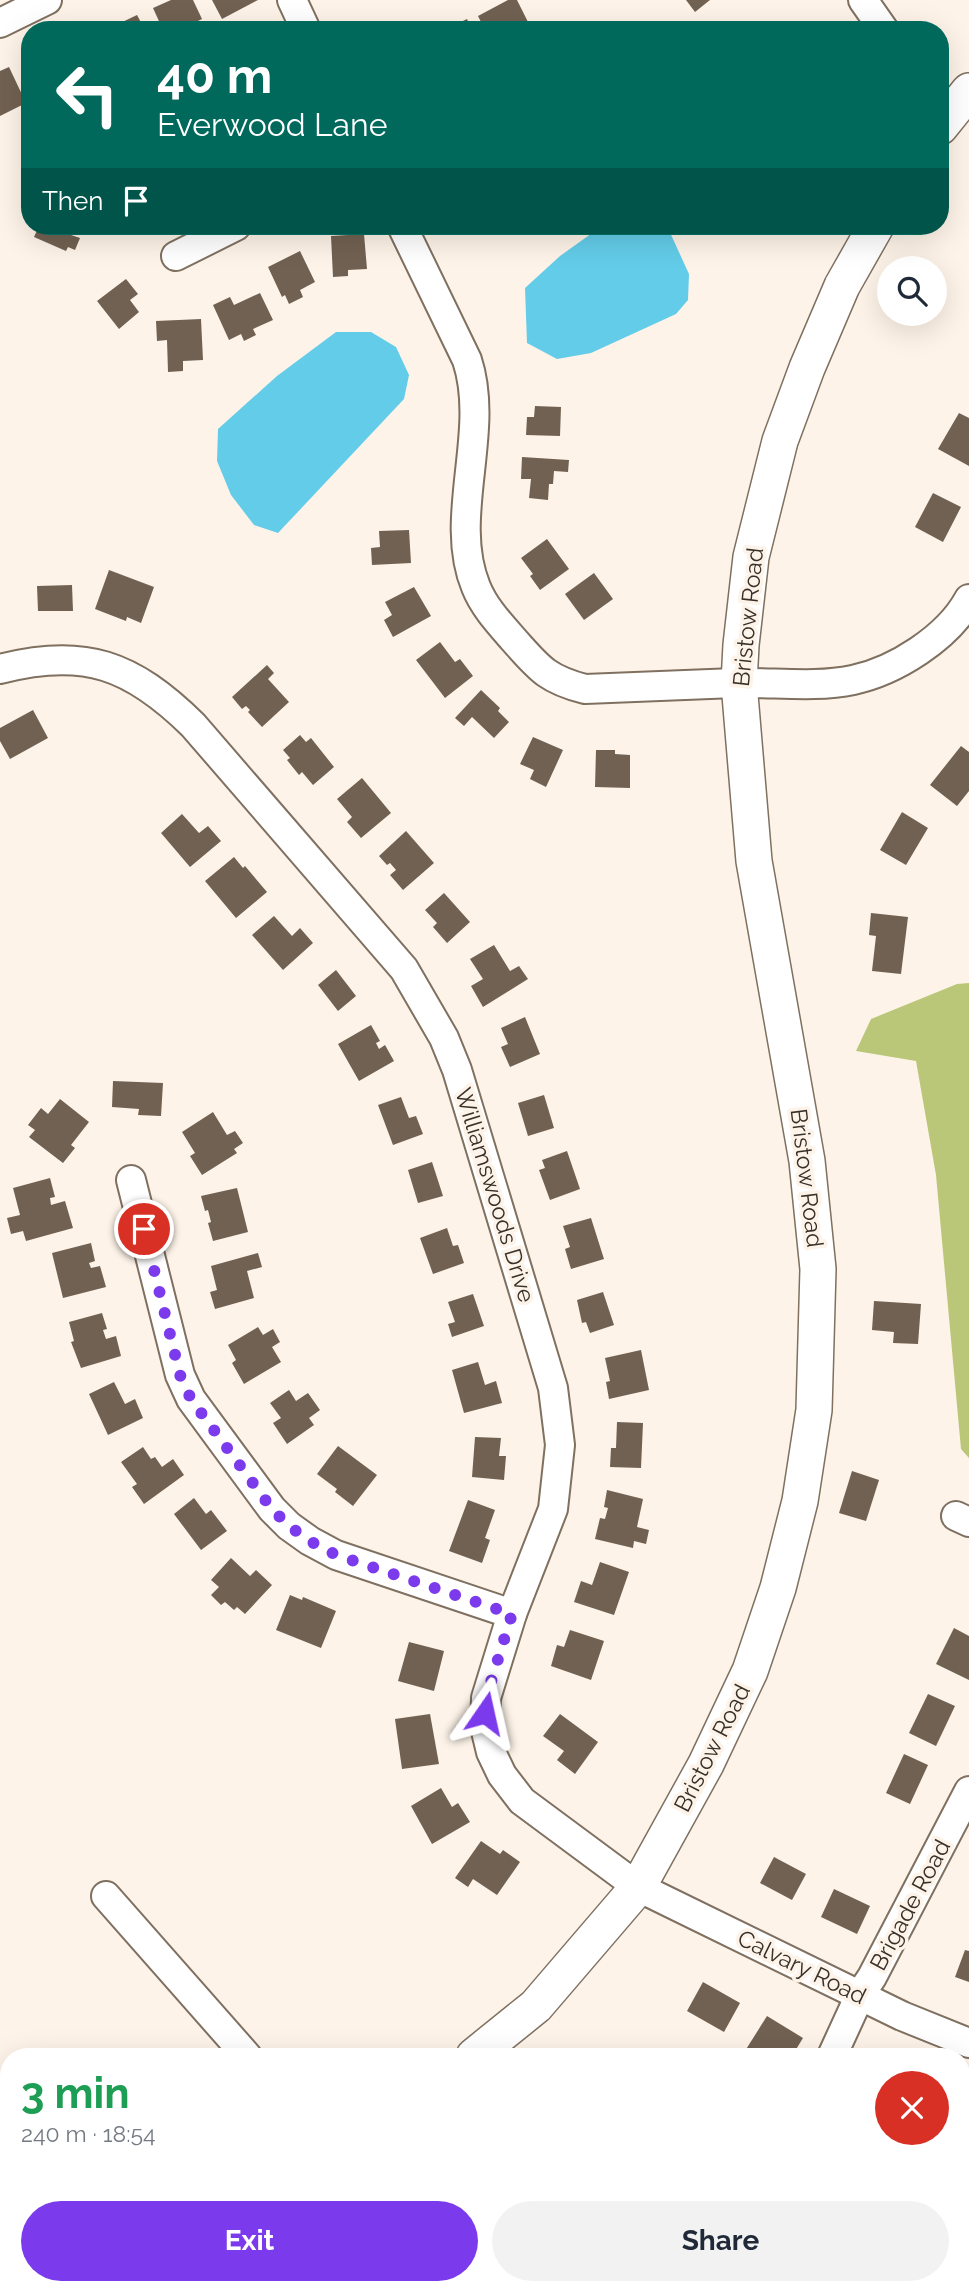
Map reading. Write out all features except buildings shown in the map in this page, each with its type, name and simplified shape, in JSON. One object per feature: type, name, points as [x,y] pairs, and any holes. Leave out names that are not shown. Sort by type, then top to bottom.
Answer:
[{"type":"main road","name":"Bristow Road","points":[[484,2048],[536,2006],[638,1887],[696,1784],[750,1671],[778,1588],[800,1501],[814,1410],[817,1255],[807,1161],[754,861],[739,683],[741,645],[751,557],[780,442],[807,368],[842,286],[871,235]]},
{"type":"street","points":[[0,23],[47,0]]},
{"type":"street","points":[[292,0],[302,21]]},
{"type":"street","points":[[863,0],[878,21]]},
{"type":"street","points":[[176,256],[218,235]]},
{"type":"street","points":[[406,235],[471,375],[474,428],[466,527],[467,553],[476,587],[485,604],[548,676],[563,684],[585,690],[739,683],[830,683],[854,680],[881,671],[916,653],[936,638],[969,599]]},
{"type":"street","name":"Williamswoods Drive","points":[[0,669],[45,660],[89,662],[107,666],[145,683],[168,700],[193,725],[404,968],[444,1038],[457,1070],[545,1362],[557,1414],[560,1445],[553,1509],[512,1614],[486,1698],[485,1727],[491,1752],[502,1775],[522,1801],[638,1887]]},
{"type":"street","points":[[131,1180],[180,1375],[191,1399],[272,1509],[289,1526],[336,1555],[512,1614]]},
{"type":"street","name":"Brigade Road","points":[[836,2048],[860,1995],[930,1869],[969,1791]]},
{"type":"street","name":"Calvary Road","points":[[638,1887],[902,2016],[969,2043]]},
{"type":"street","points":[[106,1896],[240,2048]]},
{"type":"green space","points":[[969,983],[969,1458],[961,1449],[936,1175],[916,1061],[856,1051],[871,1019],[957,984]]},
{"type":"water","points":[[589,235],[671,235],[689,274],[688,300],[676,314],[591,353],[557,359],[527,343],[525,288],[560,256]]},
{"type":"water","points":[[336,332],[371,332],[396,347],[409,375],[404,399],[278,533],[254,525],[231,495],[217,461],[218,429],[277,376]]},
{"type":"route","points":[[144,1229],[180,1375],[191,1399],[272,1509],[289,1526],[336,1555],[512,1614],[486,1698],[485,1713]]}]
